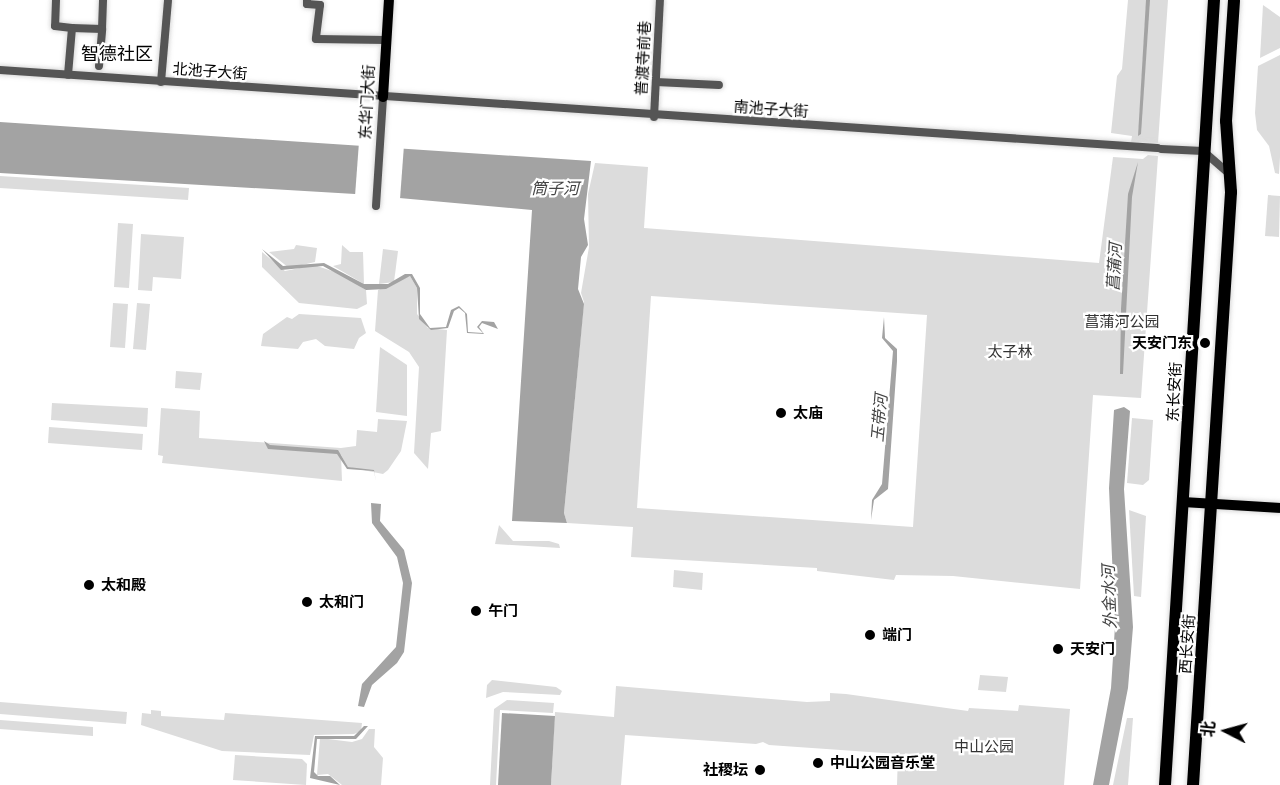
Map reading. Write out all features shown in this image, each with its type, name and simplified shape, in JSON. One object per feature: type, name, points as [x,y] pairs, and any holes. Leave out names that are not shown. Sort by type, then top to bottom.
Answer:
[{"type":"highway","name":"东长安街","points":[[1165,785],[1214,0]]},
{"type":"highway","points":[[1211,505],[1229,174],[1226,121],[1234,0]]},
{"type":"highway","name":"西长安街","points":[[1193,785],[1211,505]]},
{"type":"main road","name":"东华门大街","points":[[383,97],[389,0]]},
{"type":"main road","points":[[1184,502],[1280,508]]},
{"type":"street","points":[[56,0],[55,26],[102,28]]},
{"type":"street","points":[[99,66],[103,0]]},
{"type":"street","points":[[161,82],[168,0]]},
{"type":"street","points":[[308,0],[307,4],[320,5],[316,39],[386,40]]},
{"type":"street","name":"普渡寺前巷","points":[[654,117],[660,0]]},
{"type":"street","points":[[68,75],[72,28]]},
{"type":"street","name":"北池子大街","points":[[0,70],[383,97]]},
{"type":"street","points":[[656,82],[719,85]]},
{"type":"street","name":"南池子大街","points":[[383,97],[654,117],[1203,151]]},
{"type":"street","name":"东华门大街","points":[[376,202],[383,97]]},
{"type":"street","points":[[1203,151],[1229,174]]},
{"type":"green space","points":[[1128,0],[1168,0],[1158,143],[1131,142],[1132,136],[1111,133],[1117,76],[1122,69]]},
{"type":"green space","points":[[1263,5],[1280,17],[1280,48],[1260,58]]},
{"type":"green space","points":[[1280,55],[1279,174],[1275,173],[1269,146],[1257,130],[1255,113],[1258,66]]},
{"type":"green space","name":"太子林","points":[[1148,155],[1158,156],[1141,398],[1093,395],[1080,589],[953,576],[896,575],[894,580],[817,571],[817,568],[631,557],[633,527],[567,523],[564,513],[584,302],[581,293],[589,247],[588,194],[595,163],[648,167],[644,228],[1099,263],[1113,157],[1143,159]],"holes":[[[651,296],[927,315],[913,527],[637,508]]]},
{"type":"green space","points":[[0,176],[189,188],[188,200],[0,188]]},
{"type":"green space","points":[[1268,195],[1280,196],[1279,237],[1265,236]]},
{"type":"green space","points":[[118,223],[133,224],[129,288],[114,287]]},
{"type":"green space","points":[[141,234],[184,237],[181,279],[153,277],[152,291],[138,290]]},
{"type":"green space","points":[[296,245],[317,248],[315,262],[289,268],[269,252],[294,249]]},
{"type":"green space","points":[[342,245],[350,252],[363,252],[364,284],[333,266],[341,264]]},
{"type":"green space","points":[[383,249],[398,251],[394,282],[379,284]]},
{"type":"green space","points":[[262,252],[285,271],[314,265],[341,274],[366,290],[367,304],[357,309],[299,303],[262,267]]},
{"type":"green space","points":[[410,276],[417,288],[417,314],[428,328],[447,330],[441,431],[431,433],[428,469],[414,453],[419,367],[409,352],[375,331],[378,290]]},
{"type":"green space","points":[[113,303],[128,304],[125,348],[110,347]]},
{"type":"green space","points":[[137,303],[150,304],[146,350],[133,349]]},
{"type":"green space","points":[[299,314],[361,318],[366,333],[359,338],[354,349],[325,346],[316,339],[303,342],[298,349],[261,346],[263,334],[287,317],[292,319]]},
{"type":"green space","points":[[380,347],[407,365],[407,416],[376,412]]},
{"type":"green space","points":[[176,371],[202,373],[200,390],[175,388]]},
{"type":"green space","points":[[52,403],[148,408],[147,427],[51,420]]},
{"type":"green space","points":[[161,408],[200,411],[199,438],[341,448],[356,446],[357,430],[377,432],[378,419],[407,421],[401,451],[388,470],[383,474],[348,467],[341,455],[342,481],[162,463],[163,456],[158,455]]},
{"type":"green space","points":[[1132,418],[1153,420],[1149,480],[1143,485],[1127,483]]},
{"type":"green space","points":[[49,427],[143,434],[142,450],[48,443]]},
{"type":"green space","points":[[1129,510],[1146,516],[1141,597],[1134,596]]},
{"type":"green space","points":[[499,525],[513,541],[549,541],[559,544],[560,548],[495,544]]},
{"type":"green space","points":[[674,570],[703,573],[702,590],[673,587]]},
{"type":"green space","points":[[980,675],[1008,677],[1006,692],[978,690]]},
{"type":"green space","points":[[492,680],[556,687],[562,691],[560,695],[503,692],[486,698],[487,685]]},
{"type":"green space","name":"中山公园","points":[[616,686],[807,702],[830,701],[830,693],[846,694],[968,711],[969,708],[1018,711],[1019,705],[1070,709],[1064,785],[897,785],[898,754],[769,745],[763,742],[756,744],[625,735],[621,785],[551,785],[555,712],[614,717]]},
{"type":"green space","points":[[507,700],[554,703],[553,713],[500,710],[496,785],[490,785],[494,709]]},
{"type":"green space","points":[[0,702],[127,712],[126,724],[0,714]]},
{"type":"green space","points":[[151,710],[161,711],[161,716],[224,720],[225,713],[362,723],[361,731],[354,734],[314,735],[310,755],[222,751],[141,725],[142,713],[151,714]]},
{"type":"green space","points":[[1127,718],[1133,718],[1128,785],[1113,785]]},
{"type":"green space","points":[[0,720],[93,727],[93,736],[0,729]]},
{"type":"green space","points":[[369,729],[375,729],[374,747],[383,758],[381,785],[342,785],[328,774],[317,775],[320,738],[352,742],[362,739]]},
{"type":"green space","points":[[235,755],[302,759],[307,764],[306,785],[233,780]]},
{"type":"water","points":[[1146,0],[1150,0],[1141,134],[1138,136]]},
{"type":"water","name":"筒子河","points":[[0,122],[591,161],[584,219],[588,245],[581,257],[578,289],[584,304],[564,513],[567,523],[512,521],[532,210],[355,194],[0,173]]},
{"type":"water","points":[[1138,162],[1132,197],[1123,374],[1120,374],[1121,309],[1128,194]]},
{"type":"water","points":[[262,249],[283,266],[324,263],[364,284],[388,284],[405,274],[412,274],[420,288],[420,314],[430,328],[446,327],[451,310],[459,306],[467,314],[468,332],[483,333],[477,327],[482,321],[494,322],[498,329],[482,323],[479,327],[484,334],[467,333],[465,313],[459,308],[454,311],[448,328],[431,330],[419,319],[417,288],[410,276],[386,289],[366,290],[323,266],[281,270]]},
{"type":"water","points":[[884,317],[885,338],[897,349],[897,361],[888,489],[874,500],[871,520],[872,500],[882,484],[893,351],[882,338]]},
{"type":"water","points":[[1124,407],[1130,411],[1124,489],[1133,627],[1128,688],[1109,785],[1093,785],[1111,688],[1115,626],[1109,488],[1114,410]]},
{"type":"water","points":[[264,441],[270,445],[338,450],[348,467],[374,470],[376,482],[374,471],[347,469],[337,454],[268,449]]},
{"type":"water","points":[[371,503],[381,504],[380,521],[404,550],[412,583],[404,652],[397,663],[372,685],[364,707],[358,706],[362,684],[396,647],[403,583],[397,557],[372,523]]},
{"type":"water","points":[[502,713],[555,716],[551,785],[498,785]]},
{"type":"water","points":[[364,726],[368,726],[356,739],[317,739],[314,772],[318,776],[330,776],[340,785],[310,778],[315,736],[354,736]]},
{"type":"pier","points":[[359,142],[404,145],[400,199],[355,196]]},
{"type":"place","name":"天安门东","points":[[1205,343]]},
{"type":"place","name":"太庙","points":[[781,413]]},
{"type":"place","name":"太和殿","points":[[89,585]]},
{"type":"place","name":"太和门","points":[[307,602]]},
{"type":"place","name":"午门","points":[[476,611]]},
{"type":"place","name":"端门","points":[[870,635]]},
{"type":"place","name":"天安门","points":[[1058,649]]},
{"type":"place","name":"中山公园音乐堂","points":[[818,763]]},
{"type":"place","name":"社稷坛","points":[[760,770]]},
{"type":"district","name":"智德社区","points":[[117,53]]},
{"type":"water label","name":"菖蒲河","points":[[1114,267]]},
{"type":"water label","name":"玉带河","points":[[879,418]]},
{"type":"water label","name":"外金水河","points":[[1109,597]]},
{"type":"park label","name":"菖蒲河公园","points":[[1122,322]]}]
